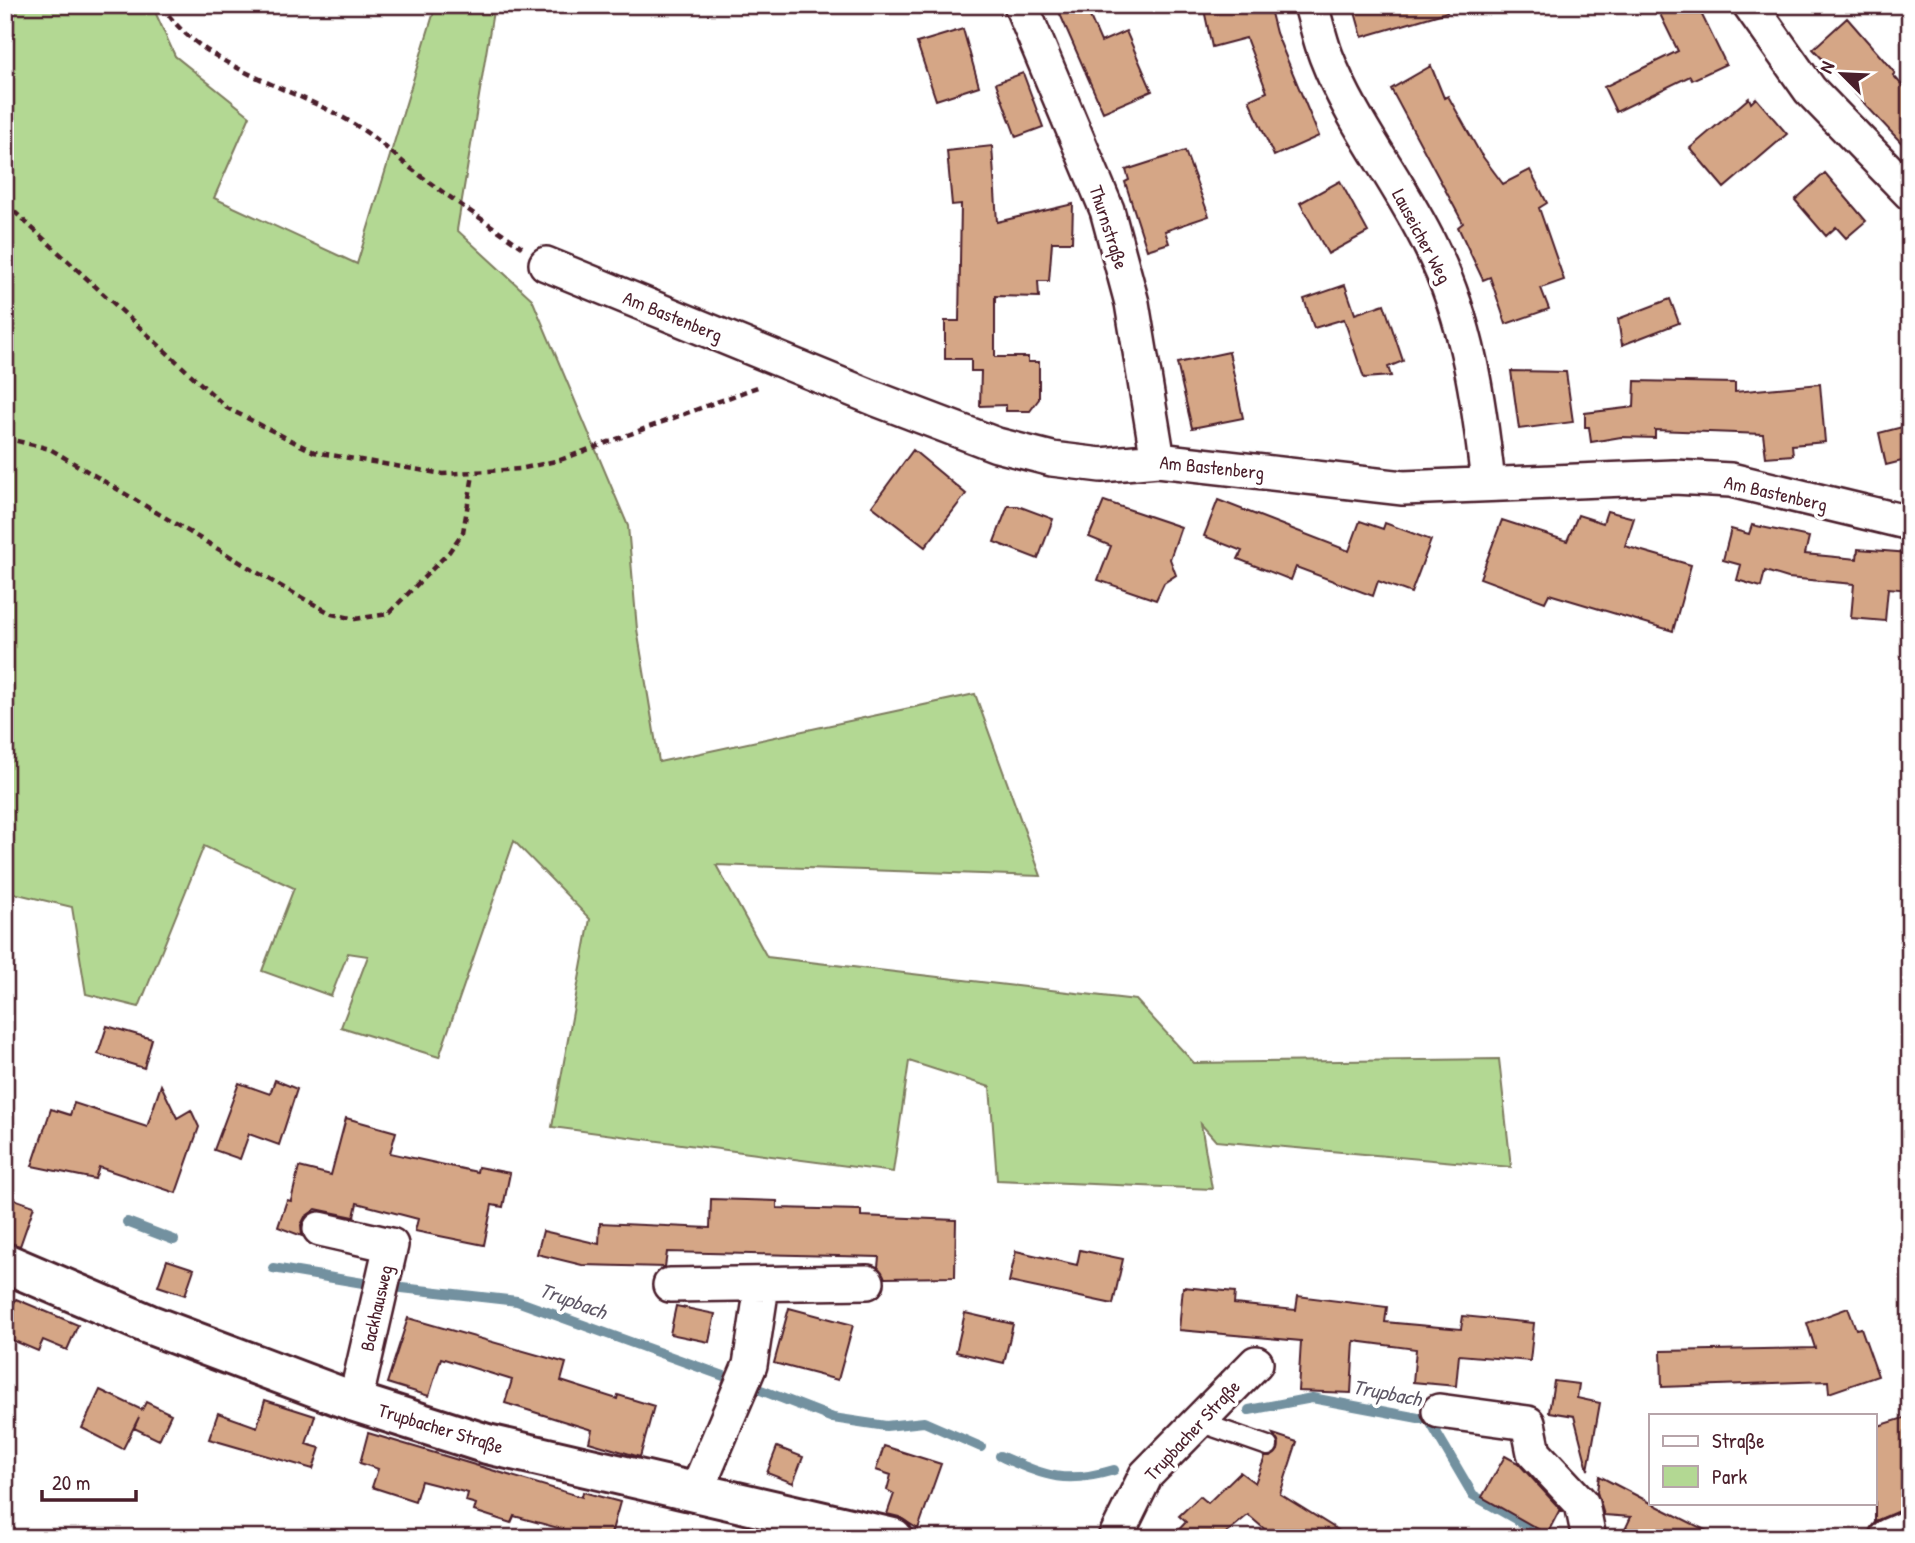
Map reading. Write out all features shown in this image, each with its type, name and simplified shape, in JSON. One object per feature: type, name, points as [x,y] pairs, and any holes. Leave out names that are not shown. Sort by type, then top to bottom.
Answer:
[{"type":"street","name":"Thurnstraße","points":[[1021,5],[1107,210],[1132,303],[1158,460]]},
{"type":"street","name":"Lauseicher Weg","points":[[1311,5],[1326,57],[1374,150],[1431,246],[1457,305],[1478,394],[1488,483]]},
{"type":"street","points":[[1750,5],[1810,90],[1910,193]]},
{"type":"street","name":"Am Bastenberg","points":[[546,264],[997,445],[1052,459],[1101,465],[1158,460],[1403,488],[1674,477],[1731,480],[1910,523]]},
{"type":"street","name":"Backhausweg","points":[[320,1229],[391,1245],[355,1402]]},
{"type":"street","name":"Trupbacher Straße","points":[[5,1263],[148,1324],[355,1402],[486,1444],[893,1538]]},
{"type":"street","points":[[670,1285],[762,1286],[867,1282]]},
{"type":"street","points":[[696,1492],[745,1378],[762,1286]]},
{"type":"street","name":"Trupbacher Straße","points":[[1115,1538],[1146,1475],[1256,1363]]},
{"type":"street","points":[[1439,1411],[1528,1423],[1534,1453],[1582,1504],[1589,1538]]},
{"type":"street","points":[[1889,1538],[1910,1529]]},
{"type":"lane","points":[[1196,1422],[1268,1447]]},
{"type":"path","points":[[162,5],[168,16],[200,43],[242,70],[285,88],[362,129],[546,264]]},
{"type":"path","points":[[5,203],[227,408],[314,452],[443,474],[473,475],[520,469],[560,460],[807,369]]},
{"type":"path","points":[[5,439],[50,449],[275,583],[332,614],[355,619],[387,614],[449,552],[463,532],[473,475]]},
{"type":"green space","points":[[5,5],[152,5],[175,56],[250,116],[214,198],[357,264],[436,5],[494,5],[457,230],[532,299],[628,526],[637,629],[659,762],[975,694],[1041,876],[716,865],[767,957],[1136,1000],[1194,1063],[1499,1059],[1511,1167],[1216,1141],[1201,1124],[1212,1189],[997,1180],[990,1087],[909,1061],[893,1172],[552,1127],[590,919],[514,841],[439,1057],[341,1027],[368,956],[348,953],[331,996],[262,971],[294,888],[204,846],[139,1007],[86,994],[72,907],[5,891]]},
{"type":"building","points":[[1056,5],[1085,5],[1101,42],[1126,31],[1152,91],[1103,112]]},
{"type":"building","points":[[1203,5],[1269,5],[1276,33],[1319,136],[1274,156],[1249,100],[1267,92],[1246,38],[1212,47]]},
{"type":"building","points":[[1379,5],[1446,5],[1447,12],[1362,37],[1355,12]]},
{"type":"building","points":[[1682,5],[1697,5],[1726,64],[1692,80],[1690,76],[1616,112],[1604,87],[1678,51],[1659,12]]},
{"type":"building","points":[[1847,18],[1910,94],[1910,152],[1813,49]]},
{"type":"building","points":[[963,29],[979,86],[936,100],[917,43]]},
{"type":"building","points":[[1431,66],[1444,98],[1448,96],[1480,153],[1503,184],[1530,170],[1547,203],[1539,208],[1564,280],[1541,288],[1549,309],[1506,324],[1490,277],[1483,280],[1458,227],[1463,223],[1391,89]]},
{"type":"building","points":[[1023,73],[1043,127],[1016,137],[996,83]]},
{"type":"building","points":[[1749,98],[1751,103],[1756,98],[1787,134],[1724,188],[1690,148]]},
{"type":"building","points":[[992,146],[997,222],[1073,204],[1072,242],[1052,242],[1049,281],[1038,281],[1039,297],[995,296],[995,357],[1028,357],[1028,362],[1039,362],[1039,399],[1030,411],[1006,411],[1006,405],[980,406],[981,371],[971,371],[971,359],[945,359],[945,321],[959,321],[961,204],[952,205],[947,151]]},
{"type":"building","points":[[1185,151],[1209,216],[1165,231],[1169,243],[1147,250],[1125,182],[1129,180],[1126,170]]},
{"type":"building","points":[[1825,173],[1866,221],[1846,238],[1836,227],[1826,236],[1795,200]]},
{"type":"building","points":[[1340,181],[1368,232],[1328,254],[1300,203]]},
{"type":"building","points":[[1345,285],[1355,314],[1384,304],[1403,361],[1388,367],[1391,376],[1364,378],[1344,319],[1314,328],[1304,299]]},
{"type":"building","points":[[1670,299],[1679,323],[1622,345],[1618,319]]},
{"type":"building","points":[[1229,352],[1243,418],[1192,428],[1177,363]]},
{"type":"building","points":[[1511,371],[1566,372],[1573,422],[1519,429]]},
{"type":"building","points":[[1635,381],[1735,383],[1735,392],[1820,384],[1825,442],[1792,445],[1793,455],[1766,457],[1763,434],[1655,430],[1655,438],[1621,437],[1591,442],[1589,427],[1585,427],[1585,413],[1634,407]]},
{"type":"building","points":[[1910,425],[1910,459],[1886,465],[1879,433]]},
{"type":"building","points":[[913,450],[966,494],[925,547],[872,506]]},
{"type":"building","points":[[1218,500],[1349,551],[1360,521],[1383,529],[1385,523],[1431,540],[1411,593],[1378,581],[1373,596],[1296,567],[1291,580],[1238,559],[1242,551],[1204,536]]},
{"type":"building","points":[[1104,501],[1181,527],[1170,559],[1176,575],[1164,583],[1156,600],[1098,580],[1111,546],[1089,537]]},
{"type":"building","points":[[1008,506],[1018,506],[1053,519],[1038,559],[994,542]]},
{"type":"building","points":[[1607,511],[1634,518],[1625,546],[1691,565],[1673,631],[1549,594],[1545,602],[1480,578],[1502,520],[1567,541],[1578,515],[1603,523]]},
{"type":"building","points":[[1752,525],[1809,537],[1805,554],[1857,559],[1858,549],[1910,553],[1910,590],[1888,588],[1885,621],[1851,618],[1854,584],[1788,578],[1765,571],[1761,587],[1737,580],[1741,565],[1723,560],[1731,529],[1749,534]]},
{"type":"building","points":[[107,1026],[152,1039],[144,1068],[98,1054]]},
{"type":"building","points":[[275,1080],[297,1089],[279,1145],[249,1134],[240,1159],[214,1150],[239,1083],[270,1094]]},
{"type":"building","points":[[161,1085],[177,1118],[191,1110],[199,1127],[176,1193],[99,1167],[95,1179],[32,1166],[51,1109],[70,1115],[74,1103],[147,1127]]},
{"type":"building","points":[[346,1118],[396,1132],[390,1153],[477,1172],[478,1167],[510,1173],[503,1207],[492,1205],[484,1245],[415,1231],[418,1219],[357,1203],[354,1217],[316,1209],[305,1217],[301,1225],[302,1236],[278,1227],[287,1200],[291,1201],[299,1167],[331,1175]]},
{"type":"building","points":[[5,1196],[34,1206],[20,1246],[5,1242]]},
{"type":"building","points":[[711,1199],[777,1201],[777,1208],[861,1210],[861,1216],[956,1220],[955,1277],[885,1278],[878,1267],[879,1257],[667,1252],[665,1267],[582,1265],[537,1254],[543,1231],[599,1244],[600,1223],[710,1228]]},
{"type":"building","points":[[1080,1250],[1123,1259],[1113,1304],[1009,1282],[1016,1251],[1077,1265]]},
{"type":"building","points":[[167,1260],[194,1269],[185,1295],[158,1286]]},
{"type":"building","points":[[1183,1287],[1235,1292],[1234,1304],[1296,1310],[1298,1296],[1387,1307],[1385,1322],[1461,1329],[1463,1316],[1534,1323],[1530,1361],[1459,1355],[1456,1386],[1413,1382],[1416,1349],[1354,1341],[1351,1393],[1298,1391],[1301,1341],[1179,1330]]},
{"type":"building","points":[[16,1299],[78,1325],[67,1350],[43,1340],[38,1351],[5,1337],[5,1302],[13,1305]]},
{"type":"building","points":[[676,1306],[715,1314],[709,1342],[670,1334]]},
{"type":"building","points":[[789,1308],[853,1325],[838,1380],[774,1363]]},
{"type":"building","points":[[1848,1308],[1856,1329],[1861,1328],[1878,1376],[1829,1393],[1828,1381],[1662,1387],[1661,1351],[1815,1348],[1807,1323]]},
{"type":"building","points":[[965,1313],[1013,1324],[1004,1363],[956,1352]]},
{"type":"building","points":[[408,1318],[566,1363],[561,1381],[617,1399],[618,1395],[654,1406],[640,1457],[589,1442],[592,1430],[505,1403],[512,1380],[441,1358],[429,1396],[387,1383]]},
{"type":"building","points":[[1554,1381],[1579,1384],[1577,1398],[1600,1403],[1588,1470],[1574,1416],[1549,1412]]},
{"type":"building","points":[[100,1390],[142,1410],[146,1402],[171,1414],[159,1440],[134,1428],[139,1417],[123,1449],[82,1428]]},
{"type":"building","points":[[265,1400],[315,1416],[306,1444],[320,1448],[313,1469],[209,1439],[218,1413],[257,1427]]},
{"type":"building","points":[[1910,1416],[1910,1508],[1875,1521],[1876,1504],[1876,1427]]},
{"type":"building","points":[[368,1433],[582,1497],[583,1492],[620,1502],[610,1538],[595,1538],[514,1516],[511,1523],[474,1511],[476,1504],[466,1501],[468,1493],[421,1481],[415,1501],[372,1487],[378,1469],[360,1463]]},
{"type":"building","points":[[1273,1434],[1297,1442],[1280,1494],[1351,1538],[1275,1538],[1248,1515],[1220,1538],[1171,1538],[1186,1522],[1179,1516],[1200,1496],[1208,1503],[1240,1472],[1255,1483],[1265,1457],[1271,1457],[1278,1450],[1279,1443]]},
{"type":"building","points":[[884,1446],[941,1464],[918,1529],[899,1517],[887,1514],[894,1494],[887,1490],[891,1475],[876,1470]]},
{"type":"building","points":[[777,1447],[803,1457],[793,1483],[767,1473]]},
{"type":"building","points":[[1505,1456],[1518,1463],[1562,1511],[1559,1511],[1547,1534],[1482,1497]]},
{"type":"building","points":[[1599,1476],[1649,1501],[1649,1504],[1654,1504],[1721,1538],[1621,1538],[1631,1517],[1604,1515],[1597,1492]]},
{"type":"waterway","name":"Trupbach","points":[[127,1222],[174,1240]]},
{"type":"waterway","name":"Trupbach","points":[[273,1268],[369,1284]]},
{"type":"waterway","name":"Trupbach","points":[[393,1287],[517,1301],[732,1379]]},
{"type":"waterway","name":"Trupbach","points":[[753,1387],[833,1418],[886,1426],[924,1422],[981,1447]]},
{"type":"waterway","name":"Trupbach","points":[[1249,1410],[1312,1398],[1429,1420],[1473,1495],[1549,1538]]},
{"type":"waterway","name":"Trupbach","points":[[1000,1456],[1030,1469],[1056,1476],[1082,1477],[1114,1470]]}]
